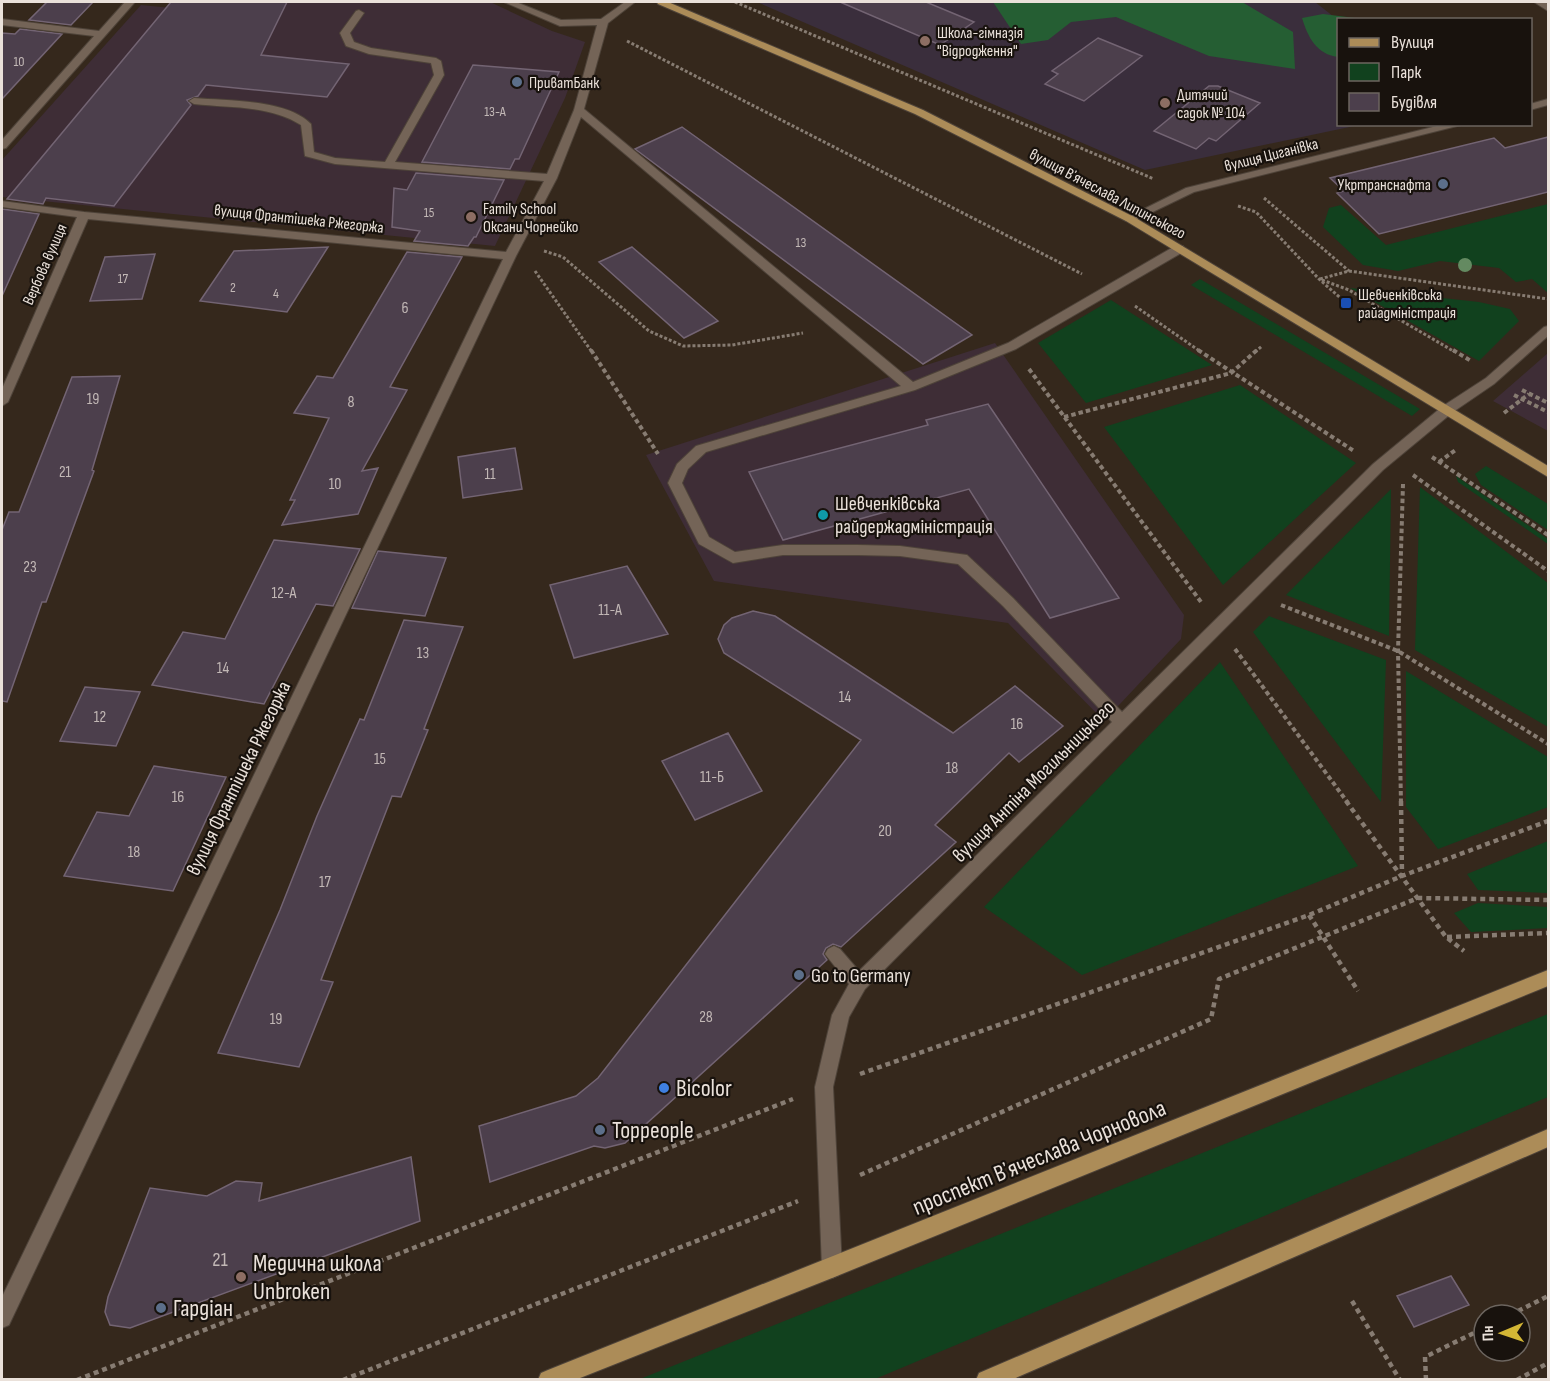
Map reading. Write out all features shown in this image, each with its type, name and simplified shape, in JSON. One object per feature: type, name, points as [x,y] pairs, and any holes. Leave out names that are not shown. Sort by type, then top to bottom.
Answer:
[{"type":"main road","name":"вулиця Вʼячеслава Липинського","points":[[661,2],[919,112],[1130,219],[1448,409],[1471,426],[1548,472]]},
{"type":"main road","name":"проспект Вʼячеслава Чорновола","points":[[548,1380],[832,1268],[1548,978]]},
{"type":"main road","points":[[986,1380],[1548,1138]]},
{"type":"street","points":[[2,146],[130,2]]},
{"type":"street","points":[[509,2],[560,23],[603,22],[631,2]]},
{"type":"street","points":[[1539,2],[1548,8]]},
{"type":"street","points":[[359,13],[345,33],[350,44],[369,51],[436,61],[439,75],[388,166]]},
{"type":"street","points":[[2,22],[103,34]]},
{"type":"street","name":"вулиця Франтішека Ржегоржа","points":[[2,1318],[514,250],[551,178],[579,110],[603,22]]},
{"type":"street","points":[[194,101],[271,110],[297,116],[306,124],[309,154],[335,161],[551,178]]},
{"type":"street","points":[[1532,106],[1548,102]]},
{"type":"street","points":[[579,110],[911,387]]},
{"type":"street","name":"вулиця Циганівка","points":[[1130,219],[1190,190],[1452,126]]},
{"type":"street","name":"Вербова вулиця","points":[[2,204],[84,215],[2,402]]},
{"type":"street","name":"вулиця Франтішека Ржегоржа","points":[[84,215],[514,250]]},
{"type":"street","points":[[1122,722],[1008,602],[962,559],[900,551],[858,550],[783,550],[733,558],[704,540],[675,483],[682,467],[701,449],[911,387],[1012,346],[1179,249]]},
{"type":"street","name":"вулиця Антіна Могильницького","points":[[832,1268],[824,1087],[841,1015],[859,984],[1251,593],[1407,441],[1496,376],[1548,330]]},
{"type":"street","points":[[834,954],[859,984]]},
{"type":"path","points":[[735,2],[1146,176]]},
{"type":"path","points":[[627,40],[1111,289],[1231,373],[1360,455]]},
{"type":"path","points":[[1258,193],[1349,271]]},
{"type":"path","points":[[1230,203],[1256,212],[1319,279],[1346,303]]},
{"type":"path","points":[[514,250],[563,257],[649,331],[683,346],[732,345],[840,328]]},
{"type":"path","points":[[514,250],[610,378],[675,483]]},
{"type":"path","points":[[1319,279],[1349,271],[1548,299]]},
{"type":"path","points":[[1319,279],[1349,290],[1496,376]]},
{"type":"path","points":[[1064,417],[1231,373],[1262,346]]},
{"type":"path","points":[[1512,393],[1548,412]]},
{"type":"path","points":[[1407,441],[1548,535]]},
{"type":"path","points":[[1412,474],[1548,571]]},
{"type":"path","points":[[1403,484],[1398,651],[1402,876],[1446,937],[1464,951]]},
{"type":"path","points":[[1251,593],[1398,651],[1548,744]]},
{"type":"path","points":[[343,1380],[830,1188],[1211,1019],[1220,979],[1418,898],[1548,900]]},
{"type":"path","points":[[1309,915],[1358,991]]},
{"type":"path","points":[[1446,937],[1548,933]]},
{"type":"path","points":[[1532,1304],[1548,1296]]},
{"type":"path","points":[[1352,1301],[1400,1380]]},
{"type":"path","points":[[1426,1380],[1425,1357],[1472,1334]]},
{"type":"path","points":[[1517,1380],[1548,1363]]},
{"type":"shaded area","points":[[260,2],[490,2],[552,31],[585,42],[565,98],[495,246],[2,197],[2,160],[141,5],[251,16]]},
{"type":"shaded area","name":"Дитячий садок № 104","points":[[757,2],[1315,2],[1337,19],[1337,126],[1354,126],[1145,170]]},
{"type":"shaded area","points":[[995,343],[1184,615],[1181,639],[1104,721],[1008,623],[714,581],[646,455]]},
{"type":"shaded area","points":[[1548,353],[1548,431],[1493,401]]},
{"type":"green space","points":[[993,2],[1242,2],[1293,32],[1295,69],[1209,56],[1116,17],[1071,22],[1048,40],[1021,44]]},
{"type":"green space","points":[[1323,14],[1355,18],[1337,18],[1337,57],[1324,52],[1314,44],[1302,18]]},
{"type":"green space","points":[[1548,204],[1548,293],[1532,279],[1516,282],[1499,268],[1440,261],[1398,271],[1363,265],[1323,227],[1329,208],[1341,205],[1386,245]]},
{"type":"green space","points":[[1200,279],[1420,409],[1412,416],[1191,285]]},
{"type":"green space","points":[[1350,288],[1479,302],[1510,309],[1519,321],[1479,361]]},
{"type":"green space","points":[[1111,300],[1212,365],[1086,403],[1038,343]]},
{"type":"green space","points":[[1240,385],[1356,463],[1223,585],[1104,427]]},
{"type":"green space","points":[[1486,466],[1548,504],[1548,530],[1481,485],[1475,474]]},
{"type":"green space","points":[[1456,476],[1548,539],[1548,544],[1458,482]]},
{"type":"green space","points":[[1420,487],[1548,583],[1548,727],[1415,650]]},
{"type":"green space","points":[[1391,489],[1389,636],[1286,595]]},
{"type":"green space","points":[[1269,616],[1386,660],[1381,802],[1253,632]]},
{"type":"green space","points":[[1220,662],[1358,866],[1082,975],[984,907]]},
{"type":"green space","points":[[1406,671],[1548,757],[1548,807],[1438,849],[1406,807]]},
{"type":"green space","points":[[1548,841],[1548,893],[1478,890],[1467,874]]},
{"type":"green space","points":[[1478,903],[1548,907],[1548,928],[1471,932],[1454,913]]},
{"type":"green space","points":[[1548,1014],[1548,1097],[875,1379],[640,1379]]},
{"type":"building","points":[[47,2],[93,2],[71,25],[29,20]]},
{"type":"building","points":[[171,2],[287,2],[261,55],[349,64],[327,97],[206,85],[198,96],[187,100],[191,105],[114,206],[46,198],[43,204],[7,199]]},
{"type":"building","points":[[840,2],[926,2],[974,22],[940,45]]},
{"type":"building","points":[[20,29],[62,34],[2,99],[2,33],[15,34]]},
{"type":"building","points":[[1098,38],[1142,56],[1084,101],[1045,84],[1058,74],[1052,71]]},
{"type":"building","points":[[473,65],[559,72],[519,159],[515,159],[510,169],[422,162]]},
{"type":"building","points":[[1209,86],[1218,86],[1260,103],[1216,141],[1209,138],[1196,149],[1154,131]]},
{"type":"building","points":[[682,127],[972,335],[923,364],[635,149]]},
{"type":"building","name":"Укртранснафта","points":[[1548,137],[1548,192],[1379,234],[1337,193],[1344,191],[1330,178],[1494,138],[1505,148]]},
{"type":"building","points":[[416,173],[504,180],[476,237],[468,246],[414,241],[420,231],[392,227],[394,188],[407,190]]},
{"type":"building","points":[[2,209],[39,214],[2,296]]},
{"type":"building","points":[[328,247],[287,312],[200,301],[234,251]]},
{"type":"building","points":[[632,247],[718,321],[684,338],[599,262]]},
{"type":"building","points":[[407,252],[462,257],[390,387],[407,390],[362,471],[378,468],[358,514],[282,525],[295,500],[290,500],[329,418],[294,413],[317,376],[333,378]]},
{"type":"building","points":[[155,254],[142,299],[90,301],[105,257]]},
{"type":"building","points":[[120,376],[92,470],[94,471],[46,602],[42,602],[7,702],[2,701],[2,530],[9,512],[19,512],[72,377]]},
{"type":"building","name":"Шевченківська райдержадміністрація","points":[[988,404],[1119,598],[1050,618],[969,489],[783,540],[749,472],[928,425],[926,420]]},
{"type":"building","points":[[515,448],[522,489],[463,498],[458,457]]},
{"type":"building","points":[[274,540],[360,549],[333,606],[316,604],[264,704],[152,685],[183,632],[225,639]]},
{"type":"building","points":[[378,551],[446,558],[425,616],[352,608]]},
{"type":"building","points":[[627,566],[668,634],[574,658],[550,585]]},
{"type":"building","points":[[753,611],[775,616],[953,733],[1015,686],[1063,726],[1019,762],[1009,753],[935,825],[956,842],[841,947],[833,944],[826,948],[823,954],[827,960],[625,1143],[605,1148],[594,1146],[490,1182],[479,1126],[576,1096],[598,1078],[861,740],[724,653],[718,639],[724,625],[732,618]]},
{"type":"building","points":[[404,620],[463,627],[424,729],[428,730],[401,797],[392,796],[321,980],[333,982],[299,1067],[218,1053],[280,910],[317,816],[360,719],[364,720]]},
{"type":"building","points":[[85,687],[140,692],[116,746],[60,741]]},
{"type":"building","points":[[728,733],[762,791],[695,820],[662,761]]},
{"type":"building","points":[[154,766],[226,777],[173,891],[64,876],[97,812],[129,816]]},
{"type":"building","points":[[411,1157],[420,1221],[130,1328],[110,1325],[105,1312],[108,1297],[150,1188],[207,1196],[236,1181],[262,1183],[259,1201]]},
{"type":"building","points":[[1451,1276],[1469,1305],[1414,1327],[1397,1296]]},
{"type":"place","name":"Школа-гімназія \"Відродження\"","points":[[925,41]]},
{"type":"place","name":"ПриватБанк","points":[[517,82]]},
{"type":"place","name":"Дитячий садок № 104","points":[[1165,103]]},
{"type":"place","name":"Укртранснафта","points":[[1443,184]]},
{"type":"place","name":"Family School Оксани Чорнейко","points":[[471,217]]},
{"type":"place","name":"Шевченківська райадміністрація","points":[[1346,303]]},
{"type":"place","name":"Шевченківська райдержадміністрація","points":[[823,515]]},
{"type":"place","name":"Go to Germany","points":[[799,975]]},
{"type":"place","name":"Bicolor","points":[[664,1088]]},
{"type":"place","name":"Toppeople","points":[[600,1130]]},
{"type":"place","name":"Медична школа Unbroken","points":[[241,1277]]},
{"type":"place","name":"Гардіан","points":[[161,1308]]}]
